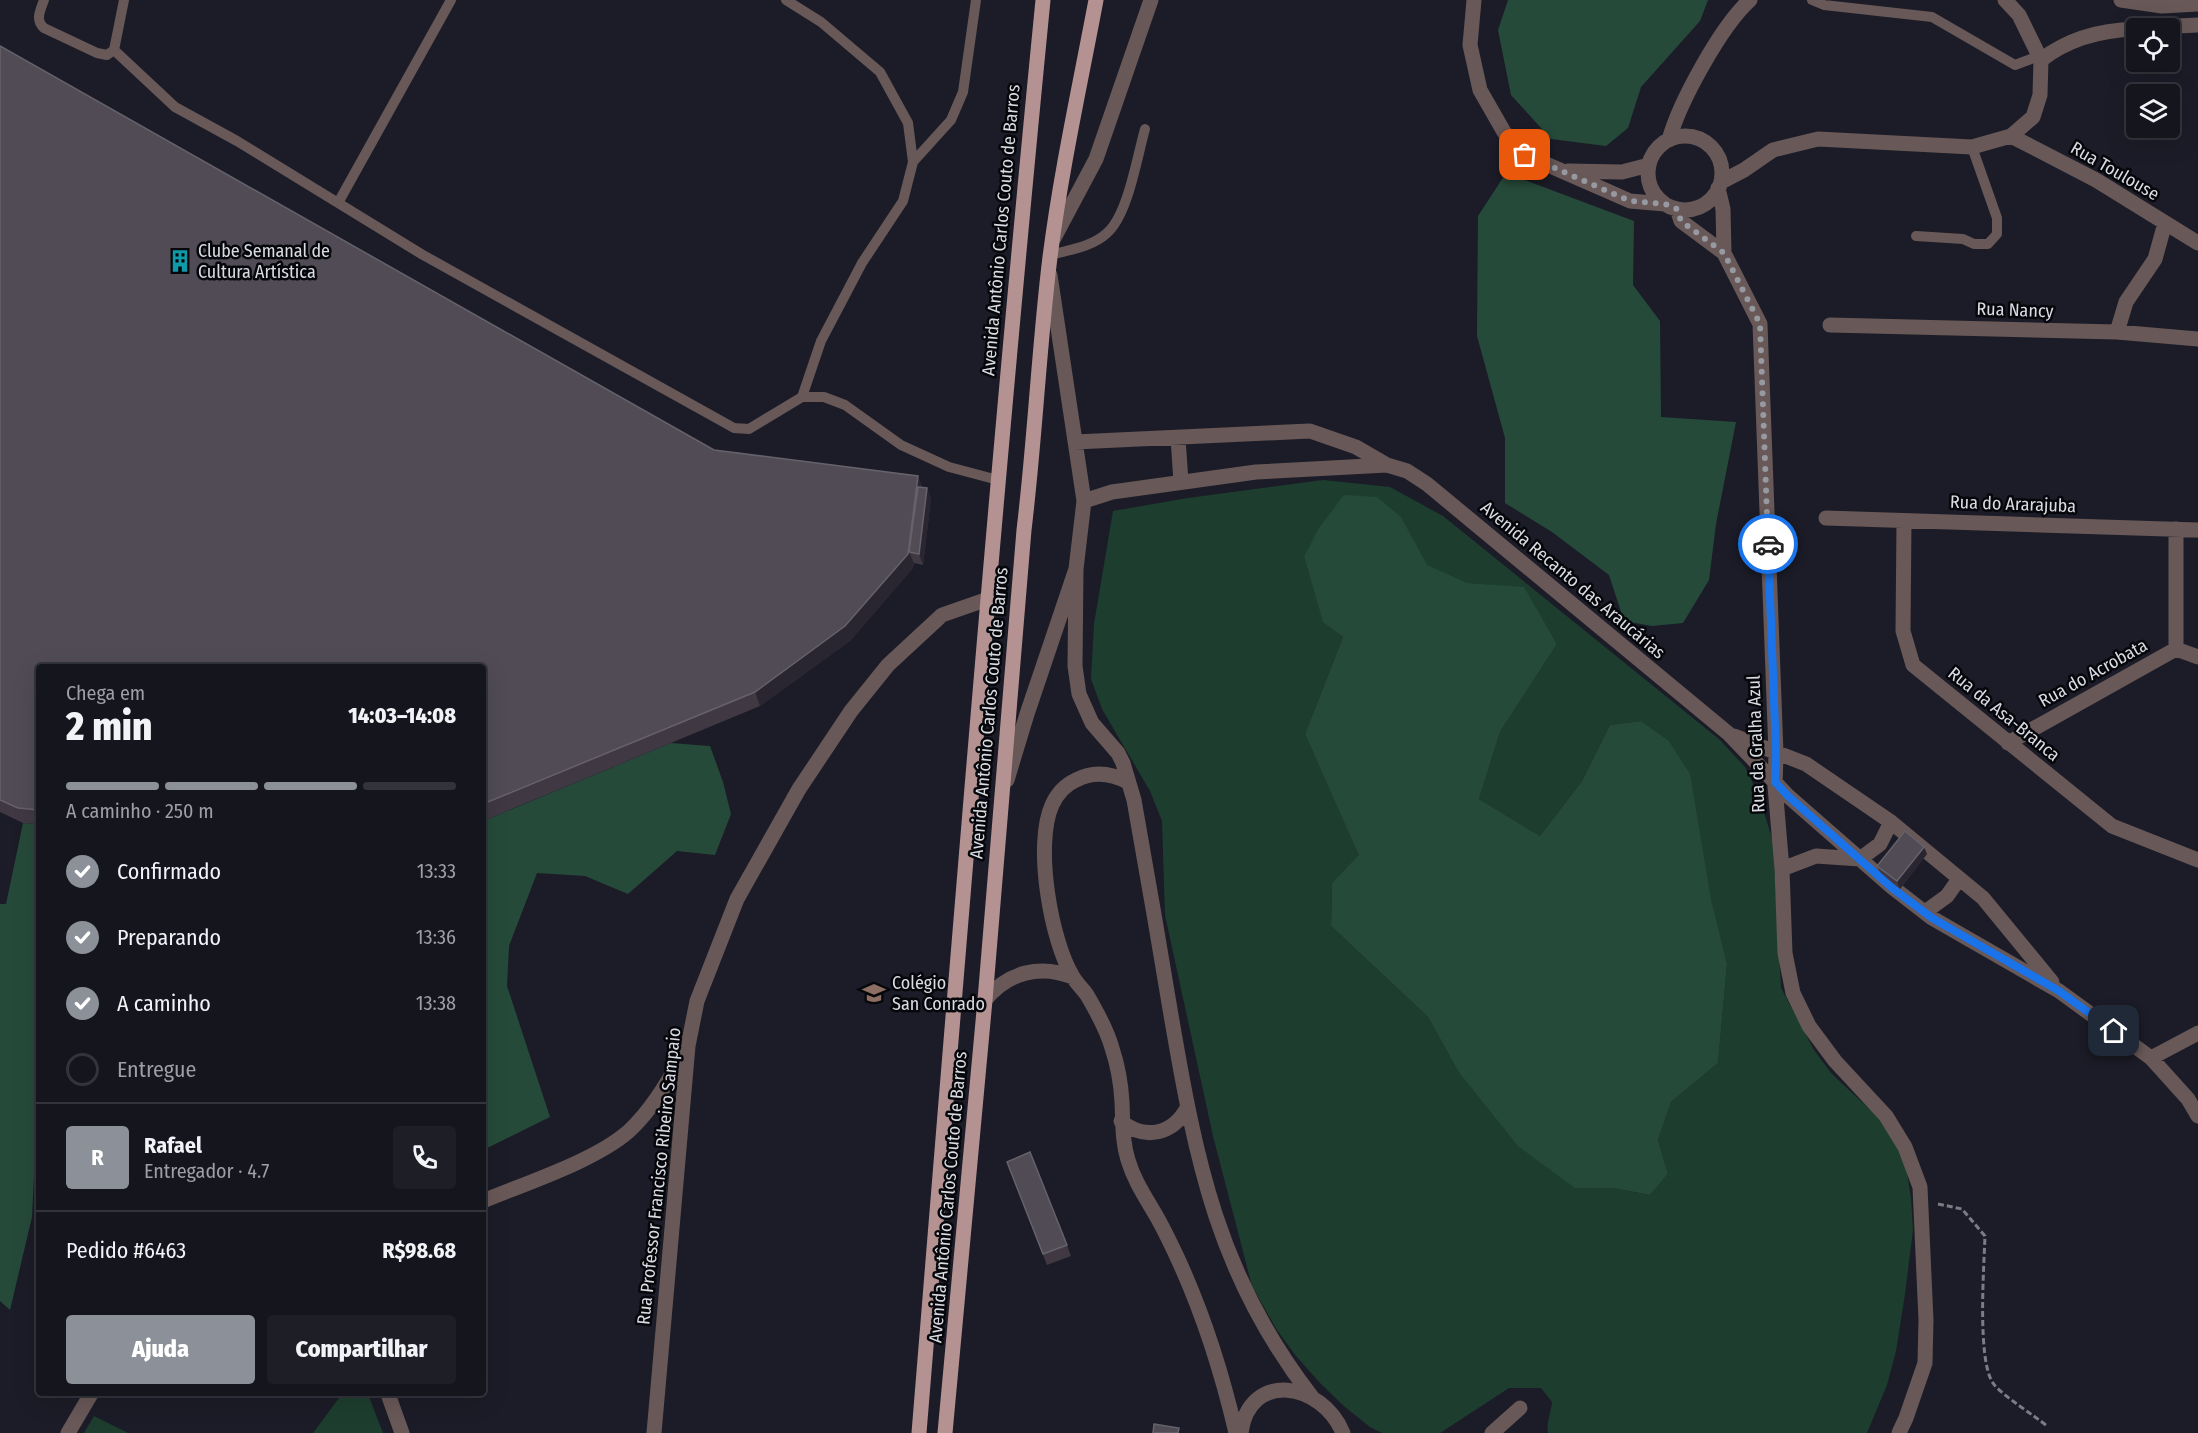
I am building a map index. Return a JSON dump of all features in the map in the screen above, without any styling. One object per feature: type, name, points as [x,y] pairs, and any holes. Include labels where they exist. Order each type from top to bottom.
[{"type":"main road","name":"Avenida Antônio Carlos Couto de Barros","points":[[919,1433],[998,480],[1043,0]]},
{"type":"main road","name":"Avenida Antônio Carlos Couto de Barros","points":[[945,1433],[985,1000],[1024,530],[1051,254],[1059,195],[1096,0]]},
{"type":"street","points":[[1151,0],[1096,159],[1051,254],[1074,442],[1084,501],[1076,569],[1075,666],[1079,694],[1092,723],[1118,753],[1134,800],[1187,1108],[1209,1197],[1235,1269],[1268,1334],[1286,1364],[1312,1396],[1328,1409],[1344,1431]]},
{"type":"street","points":[[1474,0],[1470,45],[1480,90],[1504,132],[1525,155],[1630,201],[1688,210],[1702,206],[1714,196],[1720,185],[1722,166],[1716,152],[1705,141],[1690,136],[1674,137],[1661,144],[1651,157],[1648,172],[1650,187],[1659,200],[1671,206]]},
{"type":"street","points":[[1669,140],[1673,122],[1699,72],[1725,30],[1750,0]]},
{"type":"street","points":[[1720,185],[1773,150],[1818,138],[1971,147],[2011,136],[2033,117],[2040,95],[2040,58],[2019,15],[2005,0]]},
{"type":"street","points":[[2121,0],[2162,6],[2198,4]]},
{"type":"street","points":[[2180,26],[2198,25]]},
{"type":"street","points":[[2040,58],[2079,38],[2126,29]]},
{"type":"street","name":"Rua Toulouse","points":[[2011,136],[2096,180],[2198,243]]},
{"type":"street","points":[[1562,171],[1622,172],[1649,165]]},
{"type":"street","name":"Rua da Gralha Azul","points":[[1720,185],[1724,253],[1760,324],[1776,753],[1775,782],[1782,869],[1785,953],[1793,993],[1809,1026],[1835,1061],[1886,1116],[1905,1147],[1920,1187],[1926,1320],[1925,1363],[1899,1433]]},
{"type":"street","name":"Rua da Gralha Azul","points":[[1671,206],[1681,221],[1724,253]]},
{"type":"street","points":[[2117,332],[2126,302],[2155,258],[2165,223]]},
{"type":"street","name":"Rua Nancy","points":[[1830,325],[2117,332],[2198,339]]},
{"type":"street","name":"Avenida Recanto das Araucárias","points":[[1074,442],[1310,431],[1356,447],[1387,465],[1407,471],[1426,484],[1729,734],[1788,796],[1892,888],[1932,918],[2059,991]]},
{"type":"street","points":[[1178,438],[1181,482]]},
{"type":"street","name":"Avenida Recanto das Araucárias","points":[[1084,501],[1112,492],[1256,472],[1387,465]]},
{"type":"street","name":"Rua do Ararajuba","points":[[1826,518],[2198,530]]},
{"type":"street","name":"Rua da Asa-Branca","points":[[1904,521],[1903,630],[1913,665],[2112,826],[2198,860]]},
{"type":"street","points":[[2176,529],[2176,649]]},
{"type":"street","points":[[1002,795],[1076,569]]},
{"type":"street","name":"Rua Professor Francisco Ribeiro Sampaio","points":[[654,1433],[688,1047],[698,1001],[737,899],[799,789],[844,721],[888,665],[942,615],[988,599]]},
{"type":"street","name":"Rua do Acrobata","points":[[2008,743],[2176,649],[2198,657]]},
{"type":"street","name":"Avenida Recanto das Araucárias","points":[[1729,734],[1806,764],[1891,822],[1983,898],[2059,991]]},
{"type":"street","points":[[1128,782],[1119,777],[1100,774],[1080,777],[1062,789],[1051,807],[1045,842],[1047,889],[1056,934],[1073,977],[1096,1010],[1112,1045],[1120,1083],[1121,1121],[1126,1150],[1135,1178],[1178,1260],[1210,1341],[1236,1433]]},
{"type":"street","points":[[1782,869],[1816,856],[1860,859],[1880,844],[1891,822]]},
{"type":"street","points":[[1924,912],[1947,896],[1959,879]]},
{"type":"street","points":[[985,1000],[1008,979],[1028,971],[1051,971],[1073,977]]},
{"type":"street","points":[[2059,991],[2151,1058],[2188,1099],[2198,1116]]},
{"type":"street","points":[[2151,1058],[2198,1033]]},
{"type":"street","points":[[486,1200],[595,1154],[629,1131],[663,1090],[688,1047]]},
{"type":"street","points":[[1121,1121],[1136,1131],[1153,1134],[1177,1123],[1187,1108]]},
{"type":"street","points":[[1241,1433],[1250,1409],[1262,1396],[1278,1390],[1295,1390],[1312,1396]]},
{"type":"street","points":[[68,1433],[90,1396]]},
{"type":"street","points":[[389,1396],[402,1433]]},
{"type":"street","points":[[1492,1433],[1520,1407]]},
{"type":"lane","points":[[44,0],[38,16],[44,28],[97,53],[107,55],[114,50],[124,0]]},
{"type":"lane","points":[[338,203],[451,0]]},
{"type":"lane","points":[[786,0],[820,22],[880,72],[908,123],[913,162],[903,201],[862,263],[821,341],[802,397]]},
{"type":"lane","points":[[913,162],[951,120],[963,92],[976,0]]},
{"type":"lane","points":[[1812,0],[1824,5],[1932,17],[2014,65],[2040,58]]},
{"type":"lane","points":[[114,50],[175,107],[237,141],[423,255],[734,428],[749,429],[802,397],[824,397],[845,405],[901,445],[949,467],[998,480]]},
{"type":"lane","points":[[1051,254],[1089,244],[1107,233],[1121,215],[1145,129]]},
{"type":"lane","points":[[1916,236],[1963,239],[1974,244],[1988,244],[1997,234],[1997,218],[1971,147]]},
{"type":"path","points":[[1921,1202],[1962,1209],[1985,1236],[1982,1309],[1986,1370],[1994,1385],[2047,1426]]},
{"type":"green space","points":[[1508,0],[1708,0],[1700,21],[1641,87],[1628,128],[1606,146],[1551,139],[1511,95],[1498,30]]},
{"type":"green space","points":[[1506,173],[1634,221],[1633,285],[1660,321],[1661,417],[1736,422],[1716,524],[1709,580],[1683,623],[1652,626],[1624,621],[1609,575],[1552,532],[1505,503],[1505,438],[1477,336],[1478,216]]},
{"type":"green space","points":[[1323,480],[1390,487],[1443,516],[1720,740],[1745,767],[1758,794],[1773,841],[1781,988],[1814,1050],[1831,1073],[1880,1119],[1905,1160],[1913,1230],[1905,1294],[1896,1351],[1887,1385],[1867,1433],[1548,1433],[1552,1402],[1541,1388],[1509,1388],[1440,1433],[1382,1433],[1370,1427],[1345,1407],[1321,1384],[1277,1330],[1252,1286],[1213,1136],[1165,915],[1162,821],[1150,791],[1102,709],[1091,679],[1094,624],[1113,511],[1188,498]],"holes":[[[1401,518],[1426,565],[1468,583],[1524,588],[1557,644],[1500,732],[1479,799],[1540,836],[1582,781],[1610,725],[1641,721],[1668,740],[1727,964],[1718,1063],[1671,1102],[1658,1140],[1668,1174],[1650,1195],[1613,1188],[1575,1188],[1458,1071],[1428,1017],[1331,926],[1332,883],[1360,855],[1305,734],[1343,637],[1323,621],[1304,557]]]},
{"type":"green space","points":[[1344,495],[1377,497],[1401,517],[1427,565],[1468,583],[1524,587],[1557,644],[1500,732],[1479,799],[1540,836],[1582,781],[1610,725],[1641,721],[1668,740],[1690,774],[1711,900],[1727,964],[1718,1063],[1671,1102],[1658,1140],[1668,1174],[1650,1195],[1613,1188],[1575,1188],[1518,1146],[1458,1071],[1428,1017],[1331,926],[1332,883],[1359,855],[1305,734],[1343,637],[1323,622],[1304,557],[1319,528]]},
{"type":"green space","points":[[671,743],[710,746],[731,814],[715,855],[677,851],[628,894],[585,876],[537,873],[509,946],[507,986],[550,1117],[486,1149],[486,820]]},
{"type":"green space","points":[[23,823],[36,824],[36,1136],[32,1217],[10,1310],[0,1301],[0,904],[6,904]]},
{"type":"green space","points":[[341,1396],[369,1396],[383,1433],[313,1433]]},
{"type":"green space","points":[[94,1416],[128,1433],[84,1433]]},
{"type":"building","name":"Clube Semanal de Cultura Artística","points":[[0,46],[714,450],[918,476],[908,554],[845,626],[755,692],[486,803],[486,664],[36,664],[36,810],[18,808],[0,800]]},
{"type":"building","points":[[918,487],[927,488],[919,554],[909,552]]},
{"type":"building","points":[[1905,831],[1924,847],[1897,881],[1877,866]]},
{"type":"building","points":[[1030,1152],[1067,1245],[1043,1254],[1007,1162]]},
{"type":"building","points":[[1154,1424],[1179,1428],[1178,1433],[1153,1433]]},
{"type":"way so far","points":[[1525,155],[1630,201],[1665,204],[1677,209],[1681,221],[1724,253],[1760,324],[1768,544]]},
{"type":"place","name":"Clube Semanal de Cultura Artística","points":[[180,261]]},
{"type":"place","name":"Colégio San Conrado","points":[[874,993]]},
{"type":"route","points":[[1768,544],[1776,753],[1775,782],[1892,888],[1932,918],[2059,991],[2114,1031]]}]
